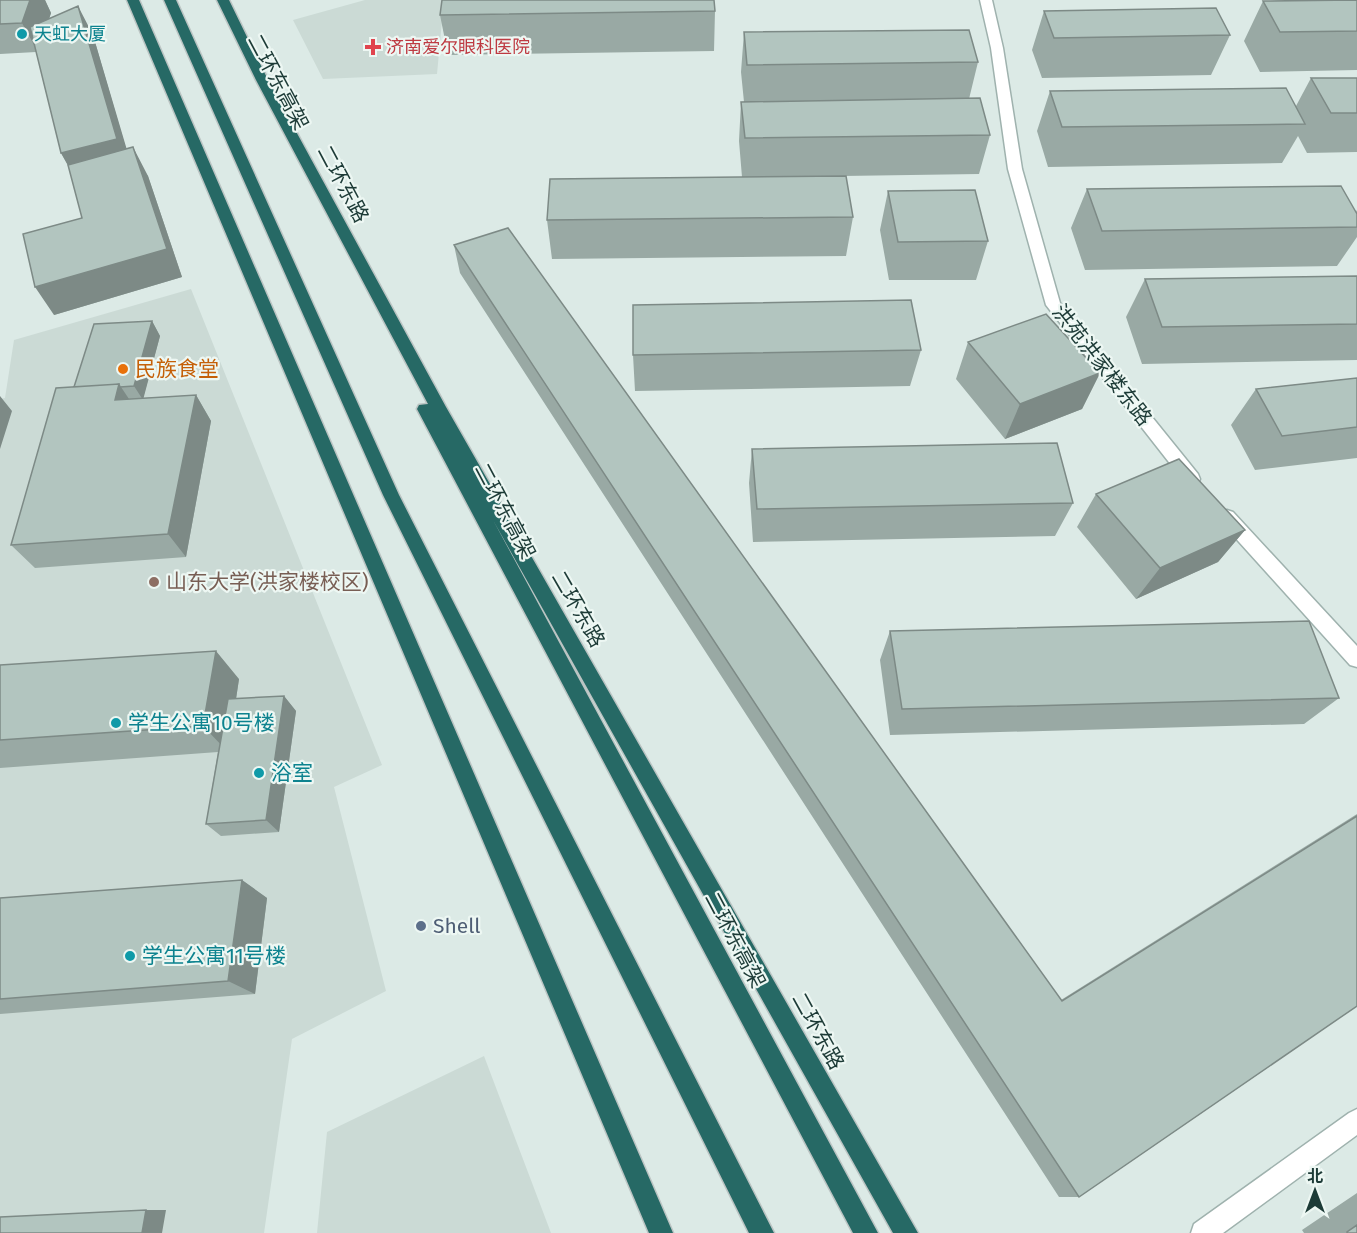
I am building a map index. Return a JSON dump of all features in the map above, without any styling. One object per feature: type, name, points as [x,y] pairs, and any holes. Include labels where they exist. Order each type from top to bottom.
[{"type":"highway","points":[[133,0],[662,1233]]},
{"type":"highway","points":[[170,0],[391,495],[762,1233]]},
{"type":"highway","name":"二环东高架","points":[[209,0],[357,282],[866,1233]]},
{"type":"highway","name":"二环东路","points":[[223,0],[261,80],[440,411],[906,1233]]},
{"type":"street","name":"洪苑洪家楼东路","points":[[986,0],[997,48],[1015,169],[1053,305],[1199,486]]},
{"type":"street","points":[[1215,504],[1357,659]]},
{"type":"street","points":[[1203,1233],[1357,1121]]},
{"type":"shaded area","name":"济南爱尔眼科医院","points":[[365,0],[444,0],[437,74],[323,79],[293,20]]},
{"type":"shaded area","name":"山东大学(洪家楼校区)","points":[[191,289],[382,765],[334,787],[386,991],[292,1039],[264,1233],[0,1233],[0,399],[5,398],[14,340]]},
{"type":"shaded area","points":[[484,1056],[551,1233],[317,1233],[327,1132]]},
{"type":"building","points":[[0,0],[30,0],[22,23],[0,24]]},
{"type":"building","points":[[442,0],[714,0],[715,11],[440,15]]},
{"type":"building","points":[[1357,0],[1357,31],[1280,32],[1263,1]]},
{"type":"building","points":[[78,6],[117,139],[61,153],[30,27]]},
{"type":"building","points":[[1216,8],[1230,35],[1054,38],[1044,11]]},
{"type":"building","points":[[969,30],[978,62],[747,65],[744,32]]},
{"type":"building","points":[[1311,78],[1357,78],[1357,113],[1331,113]]},
{"type":"building","points":[[1286,88],[1305,124],[1062,127],[1050,91]]},
{"type":"building","points":[[980,98],[990,135],[745,138],[741,102]]},
{"type":"building","points":[[133,147],[167,249],[35,287],[23,234],[82,218],[68,165]]},
{"type":"building","points":[[846,176],[853,217],[547,220],[550,179]]},
{"type":"building","points":[[1341,186],[1357,214],[1357,227],[1102,231],[1087,189]]},
{"type":"building","points":[[975,190],[988,241],[898,242],[888,191]]},
{"type":"building","points":[[508,228],[1062,1001],[1357,816],[1357,1006],[1079,1197],[454,245]]},
{"type":"building","points":[[1357,276],[1357,324],[1162,327],[1145,279]]},
{"type":"building","points":[[911,300],[921,350],[633,355],[633,305]]},
{"type":"building","points":[[1046,314],[1100,373],[1020,404],[968,342]]},
{"type":"building","points":[[152,321],[134,386],[120,387],[119,384],[74,387],[94,324]]},
{"type":"building","points":[[1357,378],[1357,427],[1282,436],[1256,389]]},
{"type":"building","points":[[119,384],[115,400],[196,395],[168,534],[11,545],[56,388]]},
{"type":"building","points":[[1057,443],[1073,503],[757,509],[752,449]]},
{"type":"building","points":[[1179,459],[1245,530],[1160,568],[1096,494]]},
{"type":"building","points":[[1309,621],[1339,698],[902,709],[890,631]]},
{"type":"building","points":[[216,651],[203,726],[0,740],[0,665]]},
{"type":"building","name":"浴室","points":[[284,696],[266,820],[206,824],[228,699]]},
{"type":"building","name":"学生公寓11号楼","points":[[242,880],[228,981],[0,999],[0,898]]},
{"type":"building","points":[[146,1210],[142,1233],[0,1233],[0,1217]]},
{"type":"building","points":[[1357,1225],[1357,1233],[1347,1233],[1347,1232]]},
{"type":"place","name":"天虹大厦","points":[[22,34]]},
{"type":"place","name":"济南爱尔眼科医院","points":[[373,47]]},
{"type":"place","name":"民族食堂","points":[[123,369]]},
{"type":"place","name":"山东大学(洪家楼校区)","points":[[154,582]]},
{"type":"place","name":"学生公寓10号楼","points":[[116,723]]},
{"type":"place","name":"浴室","points":[[259,773]]},
{"type":"place","name":"Shell","points":[[421,926]]},
{"type":"place","name":"学生公寓11号楼","points":[[130,956]]}]
